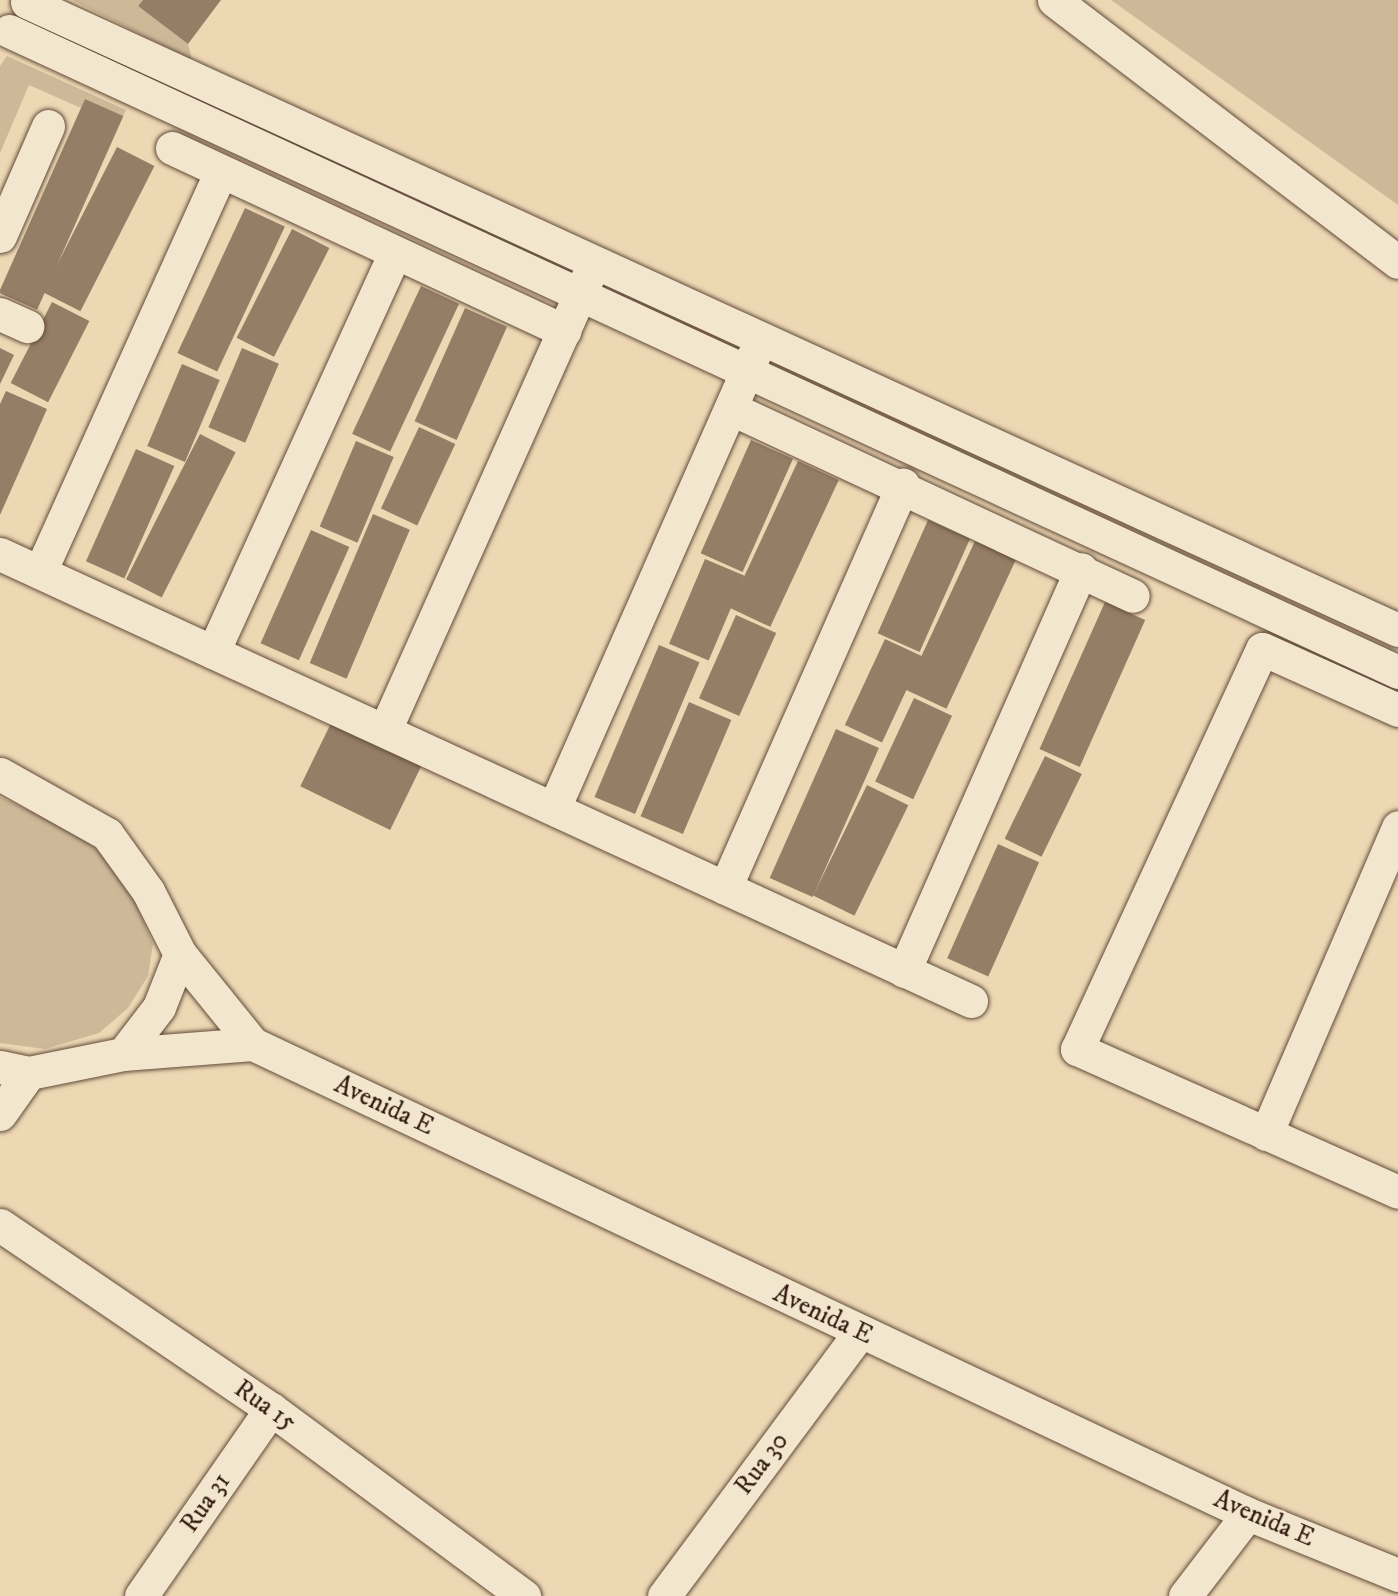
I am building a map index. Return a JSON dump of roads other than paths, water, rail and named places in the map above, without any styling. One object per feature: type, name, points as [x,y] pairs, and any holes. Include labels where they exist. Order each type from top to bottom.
[{"type":"street","points":[[1054,0],[1398,262]]},
{"type":"street","points":[[1398,630],[28,1],[5,36],[1398,672]]},
{"type":"street","points":[[0,236],[48,126]]},
{"type":"street","points":[[172,148],[220,174],[564,331]]},
{"type":"street","points":[[40,572],[220,174]]},
{"type":"street","points":[[213,651],[394,254]]},
{"type":"street","points":[[385,730],[596,262]]},
{"type":"street","points":[[554,808],[732,409],[761,338]]},
{"type":"street","points":[[732,409],[903,485],[1133,596]]},
{"type":"street","points":[[724,888],[903,485]]},
{"type":"street","points":[[0,554],[971,1001]]},
{"type":"street","points":[[904,971],[1081,569]]},
{"type":"street","points":[[1398,710],[1262,649],[1077,1049],[1398,1192]]},
{"type":"street","name":"Avenida E","points":[[0,774],[107,834],[148,891],[180,954],[253,1044],[1248,1514],[1398,1575]]},
{"type":"street","points":[[1266,1134],[1398,826]]},
{"type":"street","points":[[123,1054],[159,1007],[180,954]]},
{"type":"street","name":"Avenida E","points":[[14,1070],[123,1054],[253,1044]]},
{"type":"street","points":[[0,1114],[14,1070]]},
{"type":"street","name":"Rua 15","points":[[0,1225],[271,1409],[524,1596]]},
{"type":"street","name":"Rua 30","points":[[664,1596],[860,1332]]},
{"type":"street","name":"Rua 31","points":[[141,1596],[271,1409]]},
{"type":"street","points":[[1185,1596],[1248,1514]]}]
